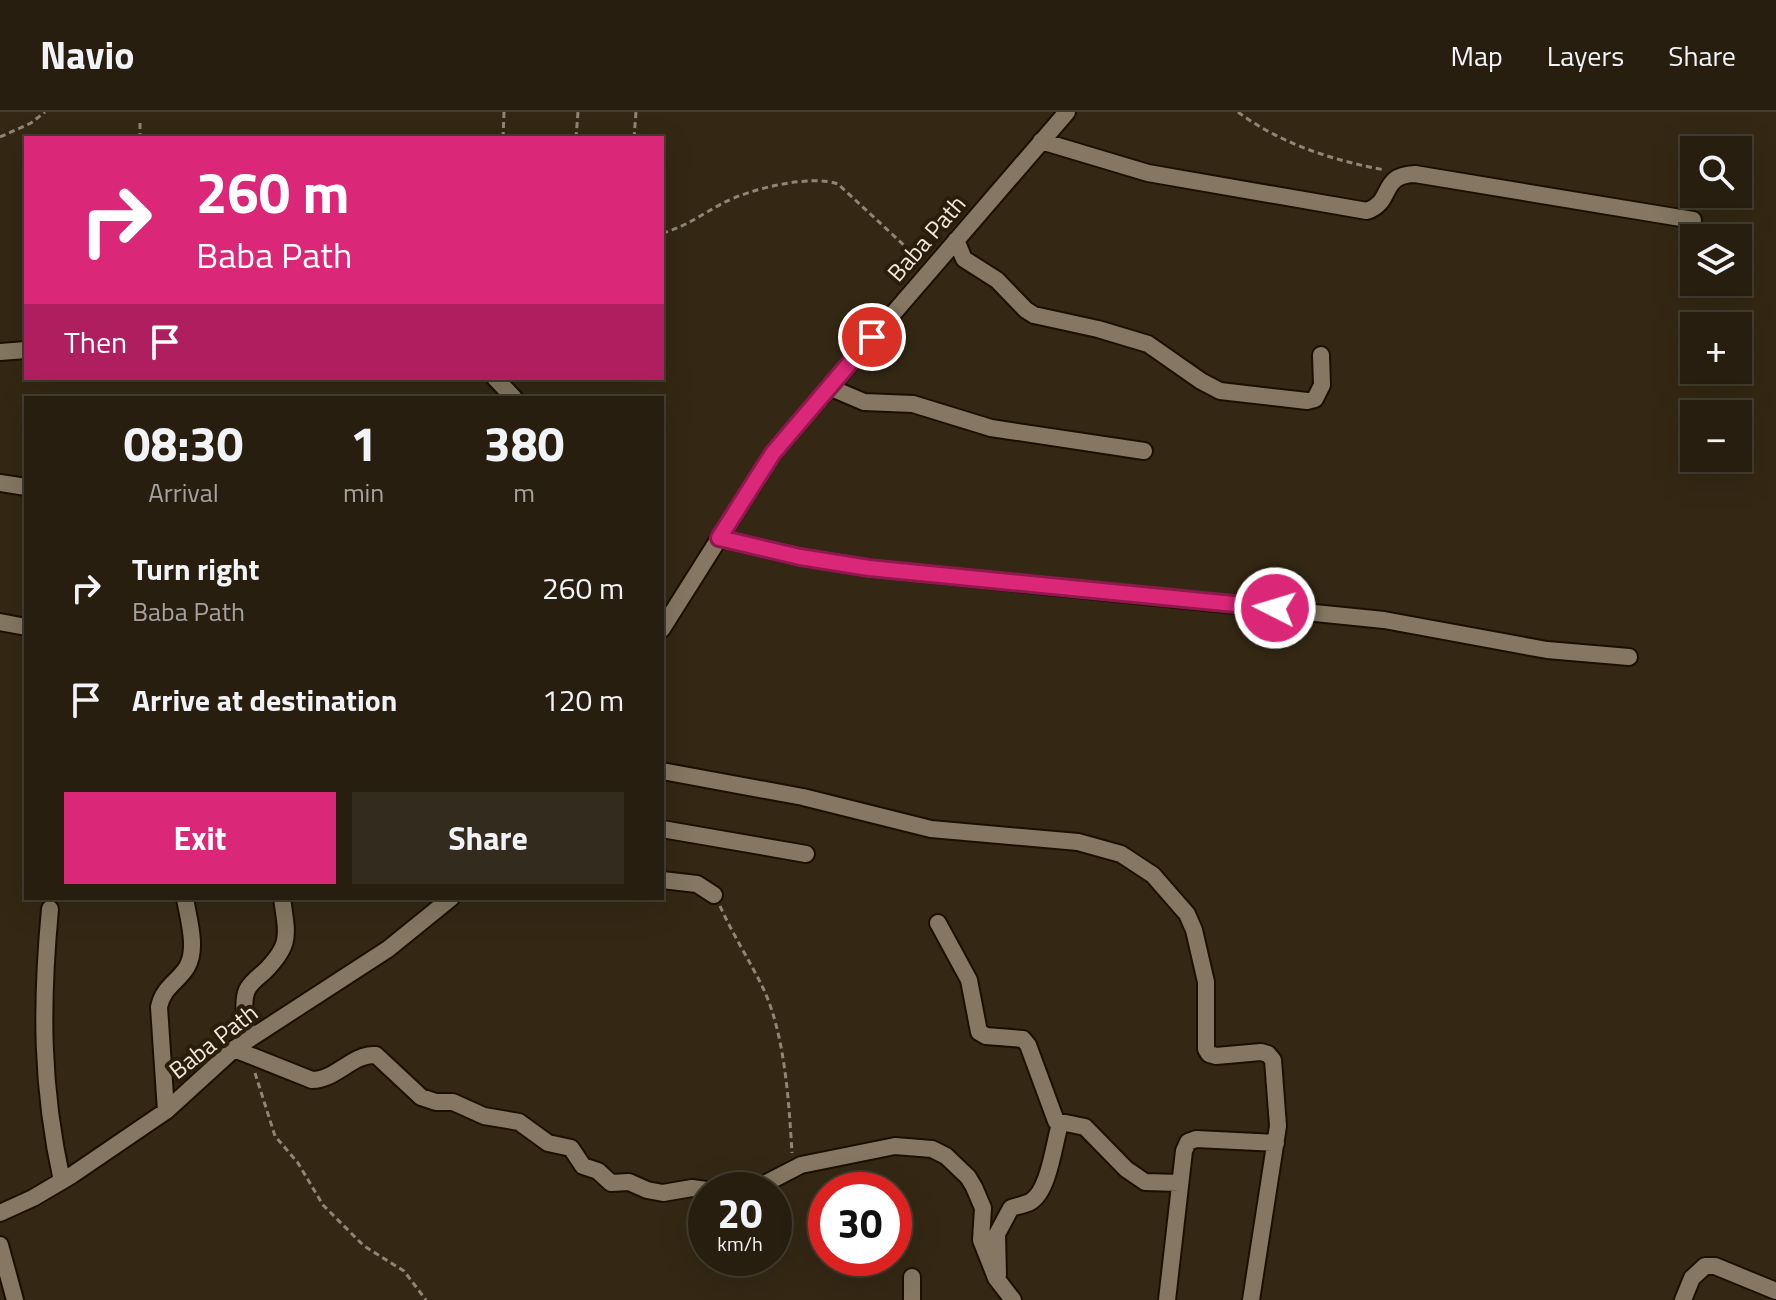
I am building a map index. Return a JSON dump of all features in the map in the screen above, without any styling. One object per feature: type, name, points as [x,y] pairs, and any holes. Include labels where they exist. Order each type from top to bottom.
[{"type":"street","name":"Baba Path","points":[[664,626],[773,453],[1067,112]]},
{"type":"street","points":[[1036,146],[1148,173],[1367,211],[1376,208],[1388,184],[1399,175],[1415,174],[1693,220]]},
{"type":"street","points":[[956,240],[960,253],[968,263],[997,280],[1034,315],[1148,344],[1220,391],[1307,401],[1315,399],[1322,385],[1321,355]]},
{"type":"street","points":[[0,352],[24,350]]},
{"type":"street","points":[[497,380],[512,396]]},
{"type":"street","points":[[829,387],[864,402],[913,404],[991,428],[1144,451]]},
{"type":"street","points":[[0,483],[24,487]]},
{"type":"street","points":[[719,538],[800,557],[869,568],[1384,620],[1547,650],[1629,657]]},
{"type":"street","points":[[0,622],[24,627]]},
{"type":"street","points":[[664,771],[803,797],[931,829],[1078,842],[1103,848],[1136,863],[1153,875],[1187,914],[1194,930],[1206,982],[1204,1040],[1209,1054],[1261,1052],[1273,1060],[1279,1110],[1276,1143],[1251,1300]]},
{"type":"street","points":[[664,829],[806,854]]},
{"type":"street","points":[[664,880],[697,884],[714,895]]},
{"type":"street","points":[[166,1111],[159,1007],[161,996],[186,969],[191,959],[185,900]]},
{"type":"street","points":[[282,900],[285,947],[247,990],[244,1001],[244,1049],[304,1079],[318,1081],[363,1056],[376,1055],[421,1097],[436,1102],[453,1102],[484,1116],[524,1124],[543,1141],[571,1148],[583,1166],[598,1171],[611,1183],[629,1182],[663,1193],[688,1189]]},
{"type":"street","name":"Baba Path","points":[[0,1213],[62,1181],[166,1111],[244,1049],[388,949],[449,900]]},
{"type":"street","points":[[50,909],[43,982],[43,1043],[47,1105],[62,1181]]},
{"type":"street","points":[[938,923],[969,980],[979,1032],[986,1036],[1023,1039],[1028,1045],[1052,1115],[1060,1124],[1085,1127],[1126,1169],[1145,1182],[1180,1183]]},
{"type":"street","points":[[998,1280],[998,1231],[1011,1208],[1031,1201],[1038,1194],[1060,1124]]},
{"type":"street","points":[[1167,1300],[1184,1151],[1188,1142],[1196,1139],[1276,1143]]},
{"type":"street","points":[[786,1172],[895,1146],[938,1151],[968,1177],[982,1204],[981,1240],[998,1280],[1013,1300]]},
{"type":"street","points":[[0,1245],[15,1300]]},
{"type":"street","points":[[1683,1300],[1692,1278],[1705,1266],[1715,1266],[1776,1291]]},
{"type":"street","points":[[912,1277],[912,1300]]},
{"type":"path","points":[[0,137],[31,123],[45,112]]},
{"type":"path","points":[[503,136],[504,112]]},
{"type":"path","points":[[576,136],[578,112]]},
{"type":"path","points":[[634,136],[636,112]]},
{"type":"path","points":[[1238,112],[1277,137],[1358,165],[1399,175]]},
{"type":"path","points":[[140,123],[140,136]]},
{"type":"path","points":[[664,232],[689,224],[727,201],[803,180],[825,179],[838,184],[930,269]]},
{"type":"path","points":[[714,895],[763,988],[770,1008],[788,1088],[793,1168]]},
{"type":"path","points":[[244,1049],[275,1136],[298,1163],[312,1190],[364,1246],[404,1271],[426,1300]]},
{"type":"route","points":[[872,337],[773,453],[719,538],[800,557],[869,568],[1275,608]]}]
